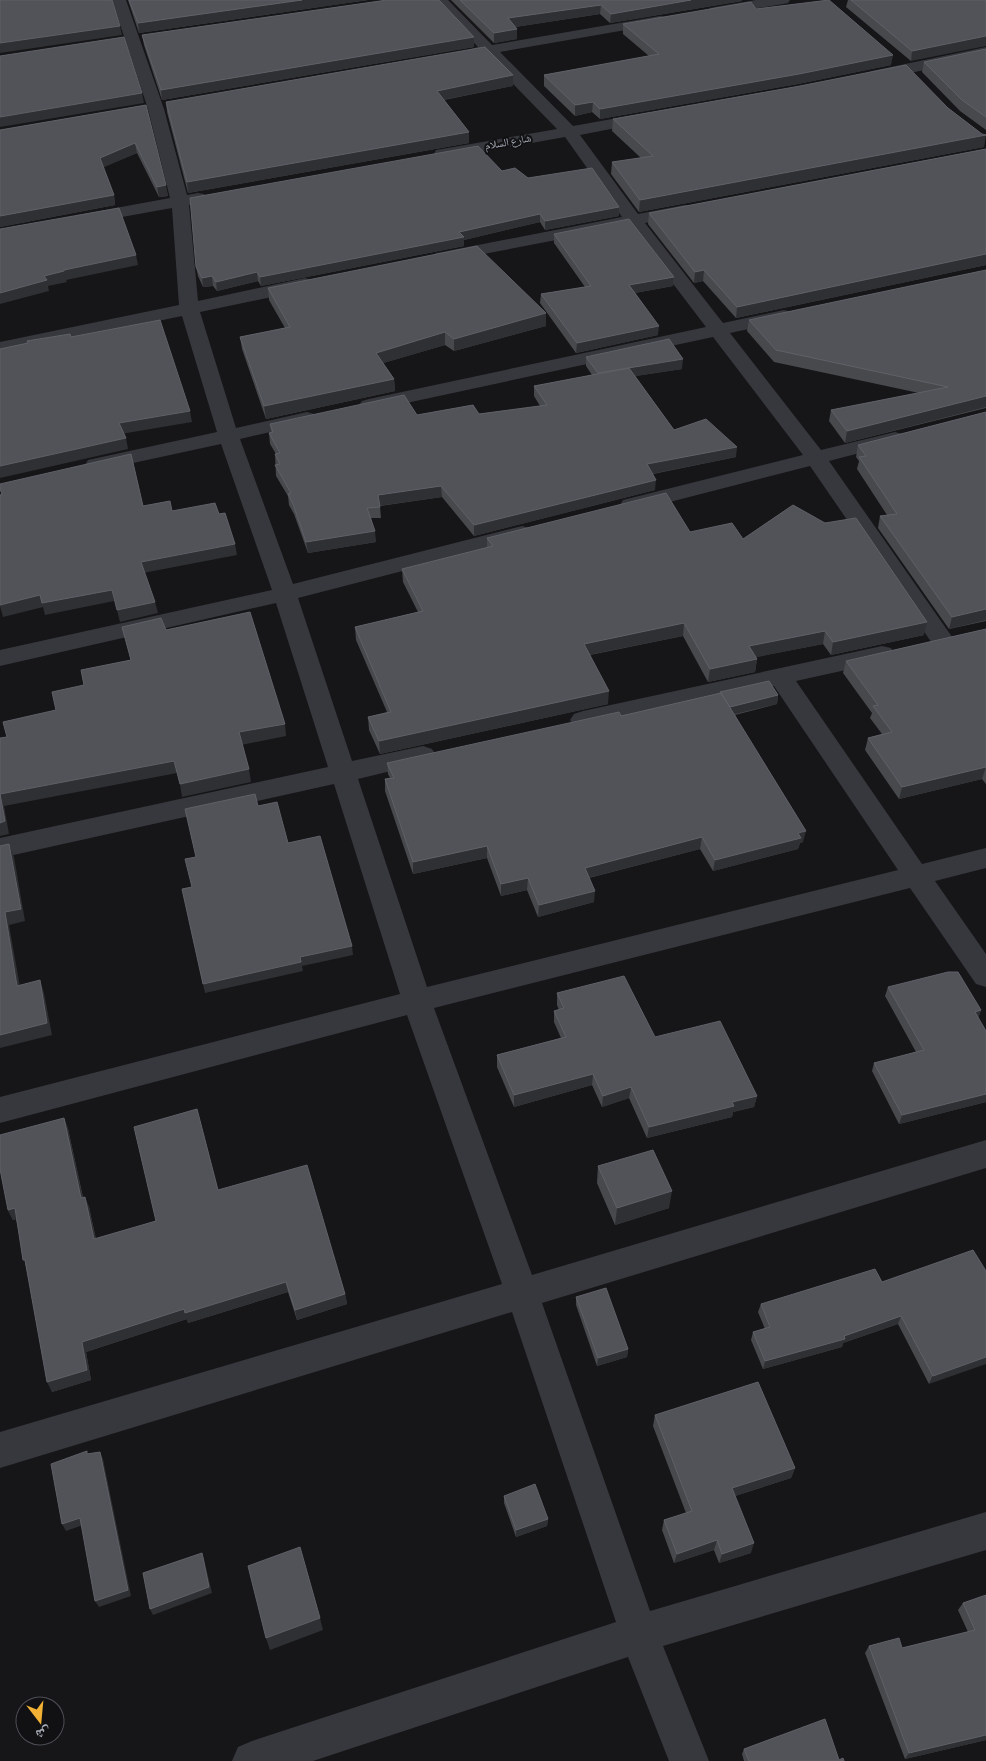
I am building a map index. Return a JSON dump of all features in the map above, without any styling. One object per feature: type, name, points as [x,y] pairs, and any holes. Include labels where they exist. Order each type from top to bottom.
[{"type":"street","points":[[119,0],[131,40],[156,108],[180,202],[189,306],[228,435],[285,594],[341,773],[417,1001],[522,1293],[639,1634],[689,1761]]},
{"type":"street","points":[[440,0],[569,131],[633,219],[720,330],[815,457],[942,640]]},
{"type":"street","points":[[704,13],[783,0]]},
{"type":"street","points":[[460,54],[675,18]]},
{"type":"street","points":[[857,79],[986,52]]},
{"type":"street","points":[[892,56],[907,68],[918,81]]},
{"type":"street","name":"شارع السلام","points":[[423,158],[666,114]]},
{"type":"street","points":[[66,222],[210,196]]},
{"type":"street","points":[[421,261],[702,206]]},
{"type":"street","points":[[0,348],[189,306],[324,280]]},
{"type":"street","points":[[353,408],[805,312]]},
{"type":"street","points":[[76,470],[324,414]]},
{"type":"street","points":[[613,510],[815,457],[920,432]]},
{"type":"street","points":[[0,658],[285,594],[546,527]]},
{"type":"street","points":[[561,725],[968,634]]},
{"type":"street","points":[[781,677],[986,976]]},
{"type":"street","points":[[0,848],[446,750]]},
{"type":"street","points":[[0,1110],[417,1001],[986,858]]},
{"type":"street","points":[[0,1450],[986,1154]]},
{"type":"street","points":[[252,1761],[639,1634],[986,1530]]},
{"type":"building","points":[[0,0],[112,0],[120,26],[0,43]]},
{"type":"building","points":[[129,0],[302,0],[138,23]]},
{"type":"building","points":[[387,0],[439,0],[474,37],[161,90],[142,35]]},
{"type":"building","points":[[460,0],[691,0],[611,14],[601,5],[508,18],[517,29],[494,33]]},
{"type":"building","points":[[829,0],[893,55],[799,74],[600,109],[593,102],[575,105],[544,75],[659,54],[623,24],[751,2],[756,9]]},
{"type":"building","points":[[851,0],[986,0],[986,36],[912,51]]},
{"type":"building","points":[[124,37],[142,93],[0,117],[0,56]]},
{"type":"building","points":[[485,47],[513,75],[437,91],[469,132],[187,182],[166,102]]},
{"type":"building","points":[[986,49],[986,117],[962,100],[924,62]]},
{"type":"building","points":[[906,65],[948,108],[982,134],[986,135],[640,200],[612,162],[653,156],[613,119]]},
{"type":"building","points":[[146,105],[166,185],[157,187],[135,143],[100,158],[114,195],[0,216],[0,130]]},
{"type":"building","points":[[478,146],[502,171],[515,168],[528,178],[592,168],[619,207],[545,221],[540,214],[459,232],[464,237],[260,277],[257,272],[216,282],[212,276],[202,278],[196,267],[190,198]]},
{"type":"building","points":[[986,149],[986,254],[737,307],[704,270],[695,272],[649,213]]},
{"type":"building","points":[[119,208],[136,255],[64,270],[44,276],[47,280],[0,293],[0,229]]},
{"type":"building","points":[[629,219],[674,277],[629,285],[659,326],[577,343],[541,294],[591,286],[554,234]]},
{"type":"building","points":[[477,246],[546,313],[454,339],[445,332],[376,353],[394,379],[264,406],[240,337],[290,327],[268,288]]},
{"type":"building","points":[[986,270],[986,396],[847,431],[831,410],[948,387],[776,350],[749,320]]},
{"type":"building","points":[[160,320],[190,411],[119,423],[126,438],[0,466],[0,349],[28,343],[27,341],[70,334],[71,337]]},
{"type":"building","points":[[669,339],[683,359],[598,373],[586,357]]},
{"type":"building","points":[[629,368],[674,430],[706,419],[737,447],[647,464],[656,480],[474,525],[441,486],[378,495],[380,507],[367,508],[375,531],[306,542],[288,494],[291,493],[275,465],[280,464],[275,454],[280,453],[269,433],[273,432],[270,424],[404,395],[417,415],[473,405],[479,414],[547,405],[534,386]]},
{"type":"building","points":[[986,412],[986,609],[952,617],[880,516],[897,514],[859,457],[866,456],[858,445]]},
{"type":"building","points":[[131,454],[143,506],[170,501],[172,511],[215,503],[219,514],[225,513],[235,544],[141,562],[155,602],[117,610],[112,590],[42,603],[40,595],[0,605],[0,495],[2,494],[0,484]]},
{"type":"building","points":[[666,493],[690,532],[732,523],[743,539],[793,505],[825,523],[856,518],[927,622],[833,642],[825,631],[749,646],[757,659],[710,669],[684,623],[584,644],[609,691],[379,741],[368,717],[391,712],[355,627],[423,611],[402,569],[493,546],[487,538]]},
{"type":"building","points":[[250,612],[285,724],[239,732],[249,769],[180,784],[174,761],[0,794],[0,738],[7,737],[3,722],[56,710],[52,692],[84,685],[81,670],[131,660],[122,627],[161,618],[166,630]]},
{"type":"building","points":[[986,629],[986,767],[902,787],[868,738],[892,732],[873,706],[878,705],[846,661]]},
{"type":"building","points":[[769,681],[778,695],[730,707],[720,692]]},
{"type":"building","points":[[721,693],[806,831],[798,833],[801,838],[715,860],[702,837],[585,868],[595,891],[539,905],[528,878],[501,884],[487,846],[413,862],[385,779],[394,778],[387,763],[619,712],[621,716]]},
{"type":"building","points":[[0,794],[5,821],[0,823]]},
{"type":"building","points":[[255,794],[258,806],[277,802],[288,843],[320,836],[352,946],[300,957],[301,962],[203,984],[182,889],[192,887],[185,859],[196,857],[185,809]]},
{"type":"building","points":[[9,844],[21,909],[5,912],[17,986],[40,980],[47,1023],[0,1035],[0,846]]},
{"type":"building","points":[[948,972],[958,972],[981,1010],[975,1012],[986,1031],[986,1094],[902,1115],[874,1063],[924,1050],[888,987]]},
{"type":"building","points":[[624,976],[655,1037],[720,1021],[757,1096],[732,1102],[734,1106],[649,1127],[631,1087],[603,1096],[593,1074],[514,1095],[497,1055],[566,1037],[554,1011],[564,1008],[557,993]]},
{"type":"building","points":[[197,1109],[218,1190],[307,1165],[345,1294],[295,1310],[286,1282],[185,1313],[184,1309],[82,1342],[87,1370],[47,1382],[25,1260],[23,1260],[15,1208],[8,1210],[0,1169],[0,1135],[64,1118],[81,1198],[85,1197],[94,1239],[156,1221],[134,1127]]},
{"type":"building","points":[[653,1150],[672,1191],[617,1208],[598,1166]]},
{"type":"building","points":[[973,1250],[986,1271],[986,1357],[933,1376],[901,1316],[844,1336],[845,1339],[765,1361],[753,1332],[770,1327],[761,1304],[875,1269],[882,1282]]},
{"type":"building","points":[[606,1288],[628,1349],[598,1358],[576,1297]]},
{"type":"building","points":[[758,1382],[795,1468],[732,1488],[754,1543],[722,1554],[717,1540],[677,1554],[664,1520],[692,1511],[655,1415]]},
{"type":"building","points":[[87,1451],[87,1454],[100,1452],[128,1590],[95,1601],[80,1518],[62,1524],[51,1464]]},
{"type":"building","points":[[535,1484],[548,1519],[516,1530],[504,1496]]},
{"type":"building","points":[[300,1547],[320,1618],[266,1638],[248,1566]]},
{"type":"building","points":[[202,1553],[209,1587],[150,1609],[143,1573]]},
{"type":"building","points":[[986,1595],[986,1735],[909,1753],[869,1646],[899,1638],[902,1648],[975,1630],[963,1603]]},
{"type":"building","points":[[825,1719],[839,1760],[843,1758],[844,1761],[749,1761],[744,1749]]}]
